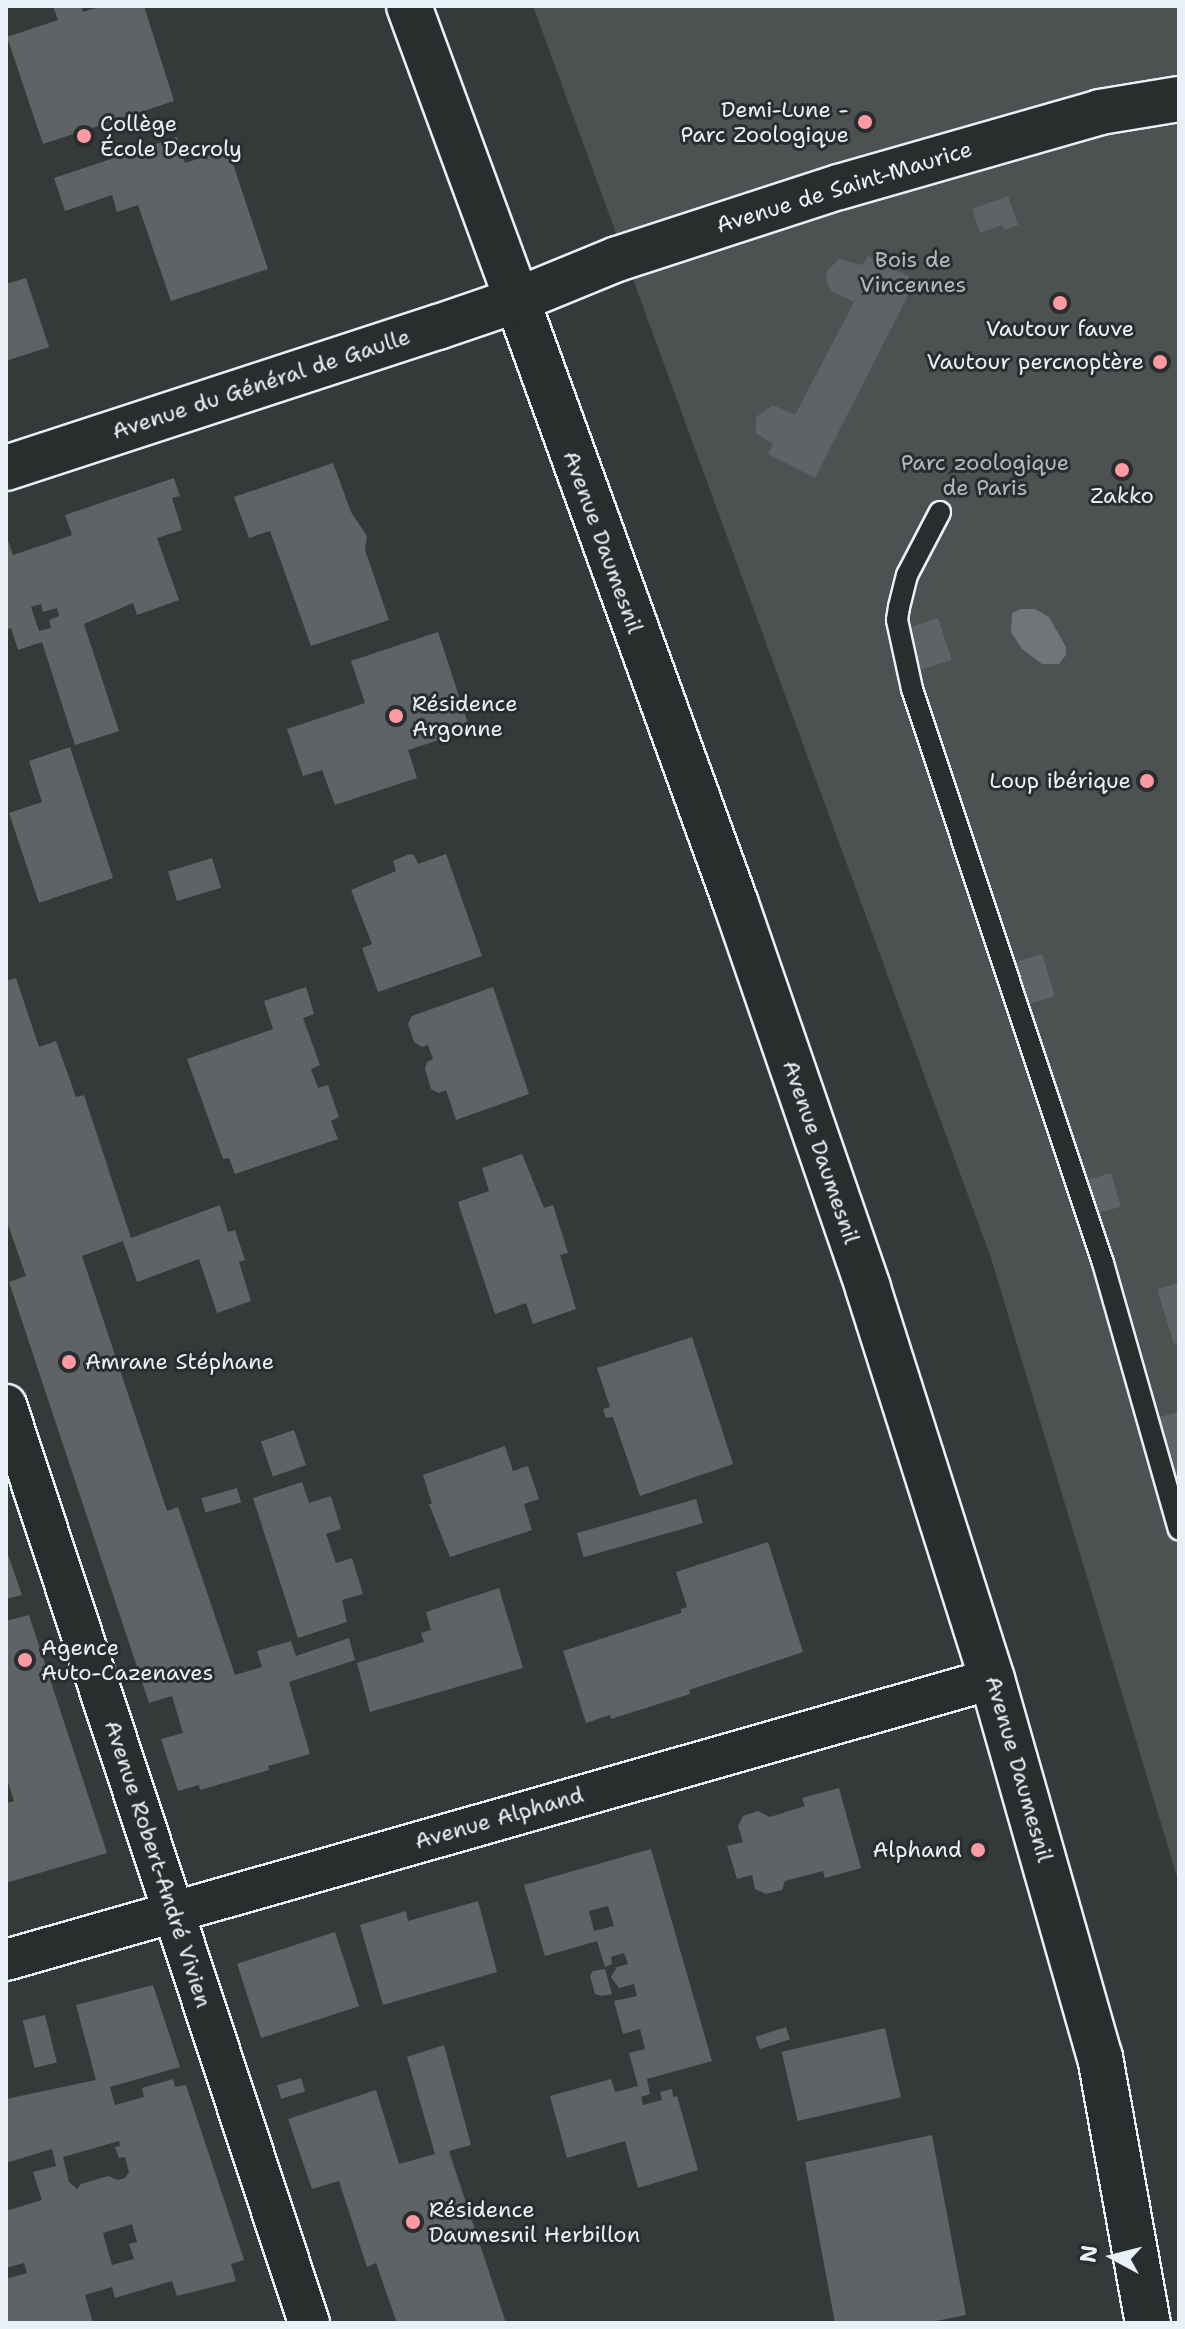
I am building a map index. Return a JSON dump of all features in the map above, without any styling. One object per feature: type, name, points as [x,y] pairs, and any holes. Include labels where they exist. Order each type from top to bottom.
[{"type":"main road","name":"Avenue Daumesnil","points":[[409,6],[736,904],[828,1170],[992,1679],[1100,2057],[1148,2323]]},
{"type":"main road","name":"Avenue de Saint-Maurice","points":[[517,300],[617,259],[848,185],[1100,112],[1179,99]]},
{"type":"main road","name":"Avenue du Général de Gaulle","points":[[6,468],[517,300]]},
{"type":"street","name":"Avenue Robert-André Vivien","points":[[6,1405],[309,2323]]},
{"type":"street","name":"Avenue Alphand","points":[[6,1960],[992,1679]]},
{"type":"lane","points":[[940,512],[907,575],[899,607],[897,620],[912,689],[1103,1263],[1179,1529]]},
{"type":"green space","name":"Bois de Vincennes","points":[[533,6],[1179,6],[1179,1883],[991,1258]]},
{"type":"shaded area","points":[[1035,609],[1049,617],[1066,647],[1066,655],[1059,664],[1042,664],[1022,649],[1011,632],[1012,613]]},
{"type":"building","points":[[53,6],[81,6],[83,12],[102,6],[144,6],[174,101],[43,144],[7,37],[58,20]]},
{"type":"building","points":[[177,137],[185,163],[228,149],[268,269],[171,301],[138,205],[117,212],[112,195],[65,211],[54,178]]},
{"type":"building","points":[[1008,196],[1018,225],[1005,230],[1002,225],[980,233],[972,209]]},
{"type":"building","points":[[868,256],[916,280],[815,478],[768,454],[773,444],[756,433],[756,417],[773,405],[795,415],[854,302],[831,291],[826,280],[827,271],[839,259],[862,265]]},
{"type":"building","points":[[26,278],[49,347],[6,361],[6,284]]},
{"type":"building","points":[[333,463],[351,512],[367,536],[365,550],[389,620],[311,646],[270,531],[249,538],[234,497]]},
{"type":"building","points":[[174,478],[180,496],[172,498],[182,530],[157,538],[179,600],[137,615],[133,603],[84,624],[119,731],[75,745],[42,642],[18,650],[11,628],[6,629],[6,534],[13,555],[72,535],[65,515]],"holes":[[[41,604],[43,612],[57,608],[59,616],[49,620],[51,628],[39,631],[31,607]]]},
{"type":"building","points":[[938,618],[952,660],[921,670],[908,628]]},
{"type":"building","name":"Résidence Argonne","points":[[438,632],[470,730],[408,750],[417,778],[335,805],[322,770],[303,776],[287,729],[365,703],[351,661]]},
{"type":"building","points":[[70,747],[113,878],[39,903],[9,813],[42,802],[29,761]]},
{"type":"building","points":[[446,854],[482,956],[378,992],[362,948],[372,944],[351,890],[396,871],[393,861],[414,855],[418,864]]},
{"type":"building","points":[[212,858],[221,888],[177,901],[168,871]]},
{"type":"building","points":[[1042,954],[1055,996],[1022,1006],[1009,964]]},
{"type":"building","points":[[16,978],[39,1047],[56,1041],[76,1097],[84,1095],[131,1238],[220,1205],[228,1232],[235,1230],[245,1260],[239,1262],[251,1301],[217,1313],[199,1259],[137,1282],[123,1241],[82,1256],[167,1511],[178,1507],[235,1675],[262,1667],[257,1651],[291,1641],[296,1656],[349,1638],[355,1660],[289,1682],[310,1754],[268,1766],[269,1770],[200,1790],[199,1785],[178,1791],[161,1739],[183,1733],[172,1696],[149,1703],[9,1282],[26,1276],[6,1219],[6,981]]},
{"type":"building","points":[[306,987],[314,1014],[303,1018],[320,1065],[311,1069],[318,1088],[328,1085],[339,1117],[331,1121],[338,1139],[235,1174],[229,1158],[223,1159],[187,1059],[273,1029],[264,1001]]},
{"type":"building","points":[[493,987],[529,1094],[456,1120],[446,1090],[439,1093],[431,1089],[425,1069],[427,1062],[433,1059],[428,1045],[422,1047],[414,1042],[408,1024],[412,1016]]},
{"type":"building","points":[[522,1154],[544,1208],[553,1205],[568,1253],[560,1255],[576,1309],[533,1324],[526,1303],[495,1314],[458,1202],[489,1191],[482,1168]]},
{"type":"building","points":[[1111,1173],[1121,1207],[1094,1214],[1084,1181]]},
{"type":"building","points":[[1179,1283],[1179,1342],[1174,1344],[1157,1289]]},
{"type":"building","points":[[692,1337],[733,1464],[640,1496],[613,1417],[606,1418],[603,1409],[610,1407],[597,1368]]},
{"type":"building","points":[[1179,1412],[1179,1491],[1178,1491],[1159,1417]]},
{"type":"building","points":[[294,1430],[306,1465],[273,1476],[261,1441]]},
{"type":"building","points":[[505,1446],[513,1471],[528,1466],[539,1499],[524,1504],[532,1530],[450,1557],[429,1504],[432,1504],[423,1475]]},
{"type":"building","points":[[302,1482],[309,1503],[331,1496],[341,1529],[326,1534],[336,1563],[352,1558],[363,1594],[342,1600],[347,1622],[298,1638],[253,1498]]},
{"type":"building","points":[[237,1488],[241,1502],[206,1513],[201,1498]]},
{"type":"building","points":[[696,1499],[703,1523],[584,1557],[577,1533]]},
{"type":"building","points":[[768,1542],[803,1652],[689,1690],[690,1694],[611,1719],[610,1715],[586,1723],[563,1651],[681,1613],[681,1609],[687,1607],[676,1572]]},
{"type":"building","points":[[6,1549],[22,1595],[6,1599]]},
{"type":"building","points":[[499,1588],[523,1668],[370,1712],[357,1663],[424,1642],[421,1633],[431,1630],[426,1612]]},
{"type":"building","points":[[29,1615],[107,1853],[6,1883],[6,1803],[14,1801],[6,1776],[6,1621]]},
{"type":"building","points":[[839,1788],[861,1868],[825,1878],[823,1871],[785,1881],[782,1890],[766,1894],[755,1889],[752,1875],[737,1879],[727,1846],[743,1842],[738,1826],[743,1816],[758,1811],[770,1817],[805,1806],[802,1798]]},
{"type":"building","points":[[651,1849],[712,2061],[647,2079],[650,2094],[641,2097],[643,2105],[662,2100],[660,2092],[672,2089],[673,2097],[677,2096],[698,2170],[638,2188],[625,2141],[567,2158],[550,2096],[611,2079],[615,2092],[638,2086],[629,2053],[645,2049],[640,2029],[623,2034],[614,2001],[637,1996],[634,1984],[619,1988],[611,1977],[617,1967],[628,1964],[624,1953],[611,1957],[612,1964],[605,1967],[597,1941],[545,1956],[524,1885]],"holes":[[[608,1906],[614,1926],[594,1931],[589,1911]]]},
{"type":"building","points":[[478,1901],[497,1972],[383,2005],[360,1925],[406,1911],[408,1921]]},
{"type":"building","points":[[335,1932],[359,2006],[261,2038],[237,1964]]},
{"type":"building","points":[[605,1969],[612,1994],[602,1996],[595,1994],[590,1976],[593,1971]]},
{"type":"building","points":[[153,1985],[180,2067],[110,2087],[115,2105],[144,2097],[142,2088],[173,2079],[175,2087],[186,2085],[244,2260],[231,2264],[236,2281],[177,2296],[172,2281],[115,2298],[112,2287],[85,2295],[93,2323],[6,2323],[6,2279],[27,2273],[24,2263],[6,2268],[6,2211],[42,2200],[33,2172],[56,2166],[52,2149],[6,2163],[6,2099],[96,2080],[76,2005]],"holes":[[[119,2141],[120,2146],[115,2147],[119,2158],[125,2157],[129,2172],[125,2178],[118,2180],[108,2176],[81,2184],[77,2189],[69,2182],[63,2157]],[[132,2224],[137,2242],[129,2244],[134,2259],[112,2265],[103,2233]]]},
{"type":"building","points":[[45,2015],[57,2063],[35,2068],[23,2021]]},
{"type":"building","points":[[786,2027],[790,2039],[760,2049],[756,2037]]},
{"type":"building","points":[[885,2028],[901,2097],[798,2121],[782,2052]]},
{"type":"building","name":"Résidence Daumesnil Herbillon","points":[[444,2045],[471,2145],[449,2151],[506,2323],[397,2323],[376,2263],[367,2267],[339,2181],[312,2189],[288,2119],[376,2090],[399,2164],[435,2154],[407,2057]]},
{"type":"building","points":[[301,2078],[305,2091],[281,2099],[277,2085]]},
{"type":"building","points":[[932,2135],[966,2315],[926,2323],[835,2323],[805,2162]]},
{"type":"place","name":"Demi-Lune - Parc Zoologique","points":[[865,122]]},
{"type":"place","name":"Collège École Decroly","points":[[84,136]]},
{"type":"place","name":"Vautour fauve","points":[[1060,303]]},
{"type":"place","name":"Vautour percnoptère","points":[[1160,362]]},
{"type":"place","name":"Zakko","points":[[1122,470]]},
{"type":"place","name":"Résidence Argonne","points":[[396,716]]},
{"type":"place","name":"Loup ibérique","points":[[1147,781]]},
{"type":"place","name":"Amrane Stéphane","points":[[69,1362]]},
{"type":"place","name":"Agence Auto-Cazenaves","points":[[25,1660]]},
{"type":"place","name":"Alphand","points":[[978,1850]]},
{"type":"place","name":"Résidence Daumesnil Herbillon","points":[[413,2222]]},
{"type":"park label","name":"Parc zoologique de Paris","points":[[985,474]]}]
